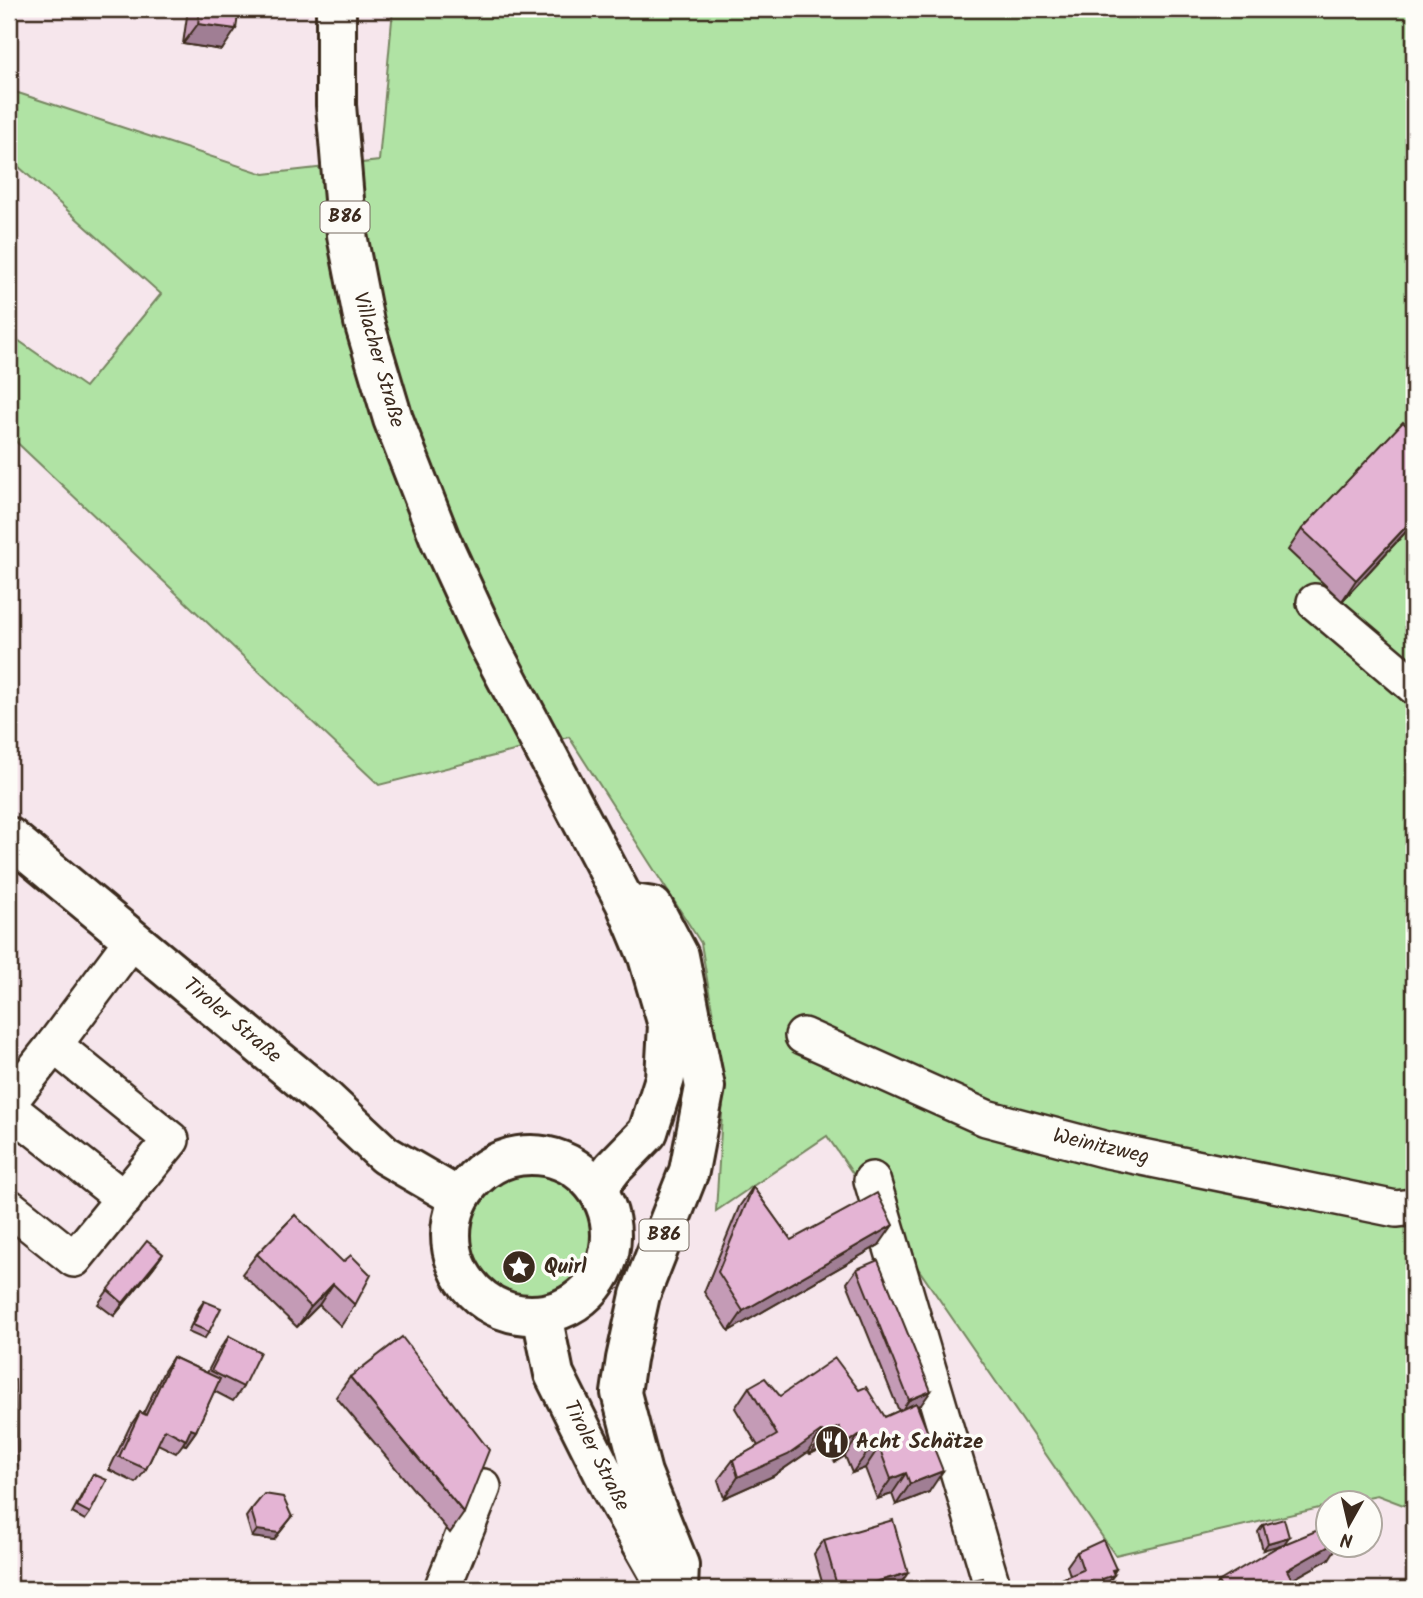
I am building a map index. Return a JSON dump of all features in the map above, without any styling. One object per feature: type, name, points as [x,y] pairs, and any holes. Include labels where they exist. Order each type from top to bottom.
[{"type":"main road","name":"Villacher Straße","points":[[336,9],[336,105],[346,235],[364,322],[393,419],[440,539],[486,639],[625,902]]},
{"type":"main road","name":"Tiroler Straße","points":[[9,837],[317,1093],[385,1155],[459,1198]]},
{"type":"main road","name":"B86","points":[[597,1189],[648,1132],[665,1078],[668,1025],[648,957],[625,902]]},
{"type":"main road","name":"B86","points":[[625,902],[653,907],[679,956],[705,1087],[690,1171],[640,1295],[621,1393],[642,1473],[679,1565],[678,1589]]},
{"type":"main road","points":[[545,1155],[579,1170],[597,1189],[609,1213],[612,1239],[607,1262],[583,1297],[569,1306],[542,1315],[517,1314],[500,1309],[482,1299],[470,1288],[460,1273],[452,1250],[451,1227],[459,1198],[473,1178],[491,1165],[513,1157],[545,1155]]},
{"type":"main road","name":"Tiroler Straße","points":[[542,1315],[554,1374],[613,1492],[668,1589]]},
{"type":"street","points":[[1315,602],[1414,686]]},
{"type":"street","points":[[9,1102],[133,939]]},
{"type":"street","name":"Weinitzweg","points":[[803,1036],[986,1118],[1103,1150],[1396,1209],[1414,1207]]},
{"type":"street","points":[[9,1207],[74,1259],[170,1140],[54,1045]]},
{"type":"street","points":[[9,1108],[124,1199]]},
{"type":"street","points":[[872,1180],[993,1589]]},
{"type":"street","points":[[442,1589],[483,1487]]},
{"type":"green space","points":[[393,9],[1414,9],[1414,1509],[1384,1498],[1384,1490],[1314,1490],[1314,1509],[1115,1555],[827,1136],[716,1211],[724,1082],[701,943],[569,737],[379,785],[9,435],[9,334],[85,387],[161,294],[9,158],[9,90],[264,174],[379,161]]},
{"type":"green space","points":[[530,1169],[555,1174],[576,1188],[590,1209],[595,1234],[590,1259],[576,1280],[555,1294],[530,1299],[505,1294],[484,1280],[470,1259],[465,1234],[470,1209],[484,1188],[505,1174]]},
{"type":"building","points":[[200,9],[239,9],[236,29],[198,24]]},
{"type":"building","points":[[1403,422],[1414,433],[1414,518],[1356,580],[1302,529]]},
{"type":"building","points":[[753,1187],[791,1240],[877,1193],[893,1225],[743,1311],[718,1272]]},
{"type":"building","points":[[295,1215],[343,1262],[351,1255],[371,1275],[355,1305],[333,1284],[311,1307],[257,1254]]},
{"type":"building","points":[[147,1241],[163,1254],[123,1303],[108,1290]]},
{"type":"building","points":[[878,1260],[931,1391],[909,1400],[857,1269]]},
{"type":"building","points":[[204,1301],[221,1308],[209,1332],[193,1325]]},
{"type":"building","points":[[229,1336],[260,1352],[243,1387],[211,1371]]},
{"type":"building","points":[[402,1337],[489,1450],[464,1513],[350,1377]]},
{"type":"building","points":[[173,1357],[220,1379],[196,1431],[191,1429],[186,1440],[165,1429],[146,1469],[119,1457],[140,1412],[146,1415]]},
{"type":"building","points":[[835,1358],[859,1390],[866,1387],[885,1417],[916,1403],[943,1471],[910,1484],[906,1473],[891,1479],[879,1447],[867,1453],[859,1435],[849,1442],[839,1427],[825,1434],[822,1431],[788,1455],[738,1477],[733,1460],[777,1435],[749,1387],[765,1378],[780,1396]]},
{"type":"building","points":[[15,1380],[17,1466],[9,1466],[9,1381]]},
{"type":"building","points":[[93,1474],[107,1480],[90,1513],[77,1506]]},
{"type":"building","points":[[264,1494],[283,1497],[292,1517],[279,1533],[257,1530],[251,1510]]},
{"type":"building","points":[[1284,1519],[1289,1537],[1268,1543],[1263,1525]]},
{"type":"building","points":[[893,1520],[908,1573],[849,1589],[838,1589],[824,1540]]},
{"type":"building","points":[[1314,1532],[1314,1555],[1287,1570],[1297,1589],[1222,1589],[1218,1582],[1277,1547]]},
{"type":"building","points":[[1103,1540],[1116,1569],[1112,1570],[1114,1575],[1102,1579],[1106,1589],[1066,1589],[1062,1579],[1083,1570],[1077,1552]]},
{"type":"building","points":[[983,1578],[986,1589],[950,1589],[949,1585]]},
{"type":"place","name":"Quirl","points":[[519,1267]]},
{"type":"place","name":"Acht Schätze","points":[[832,1442]]}]
